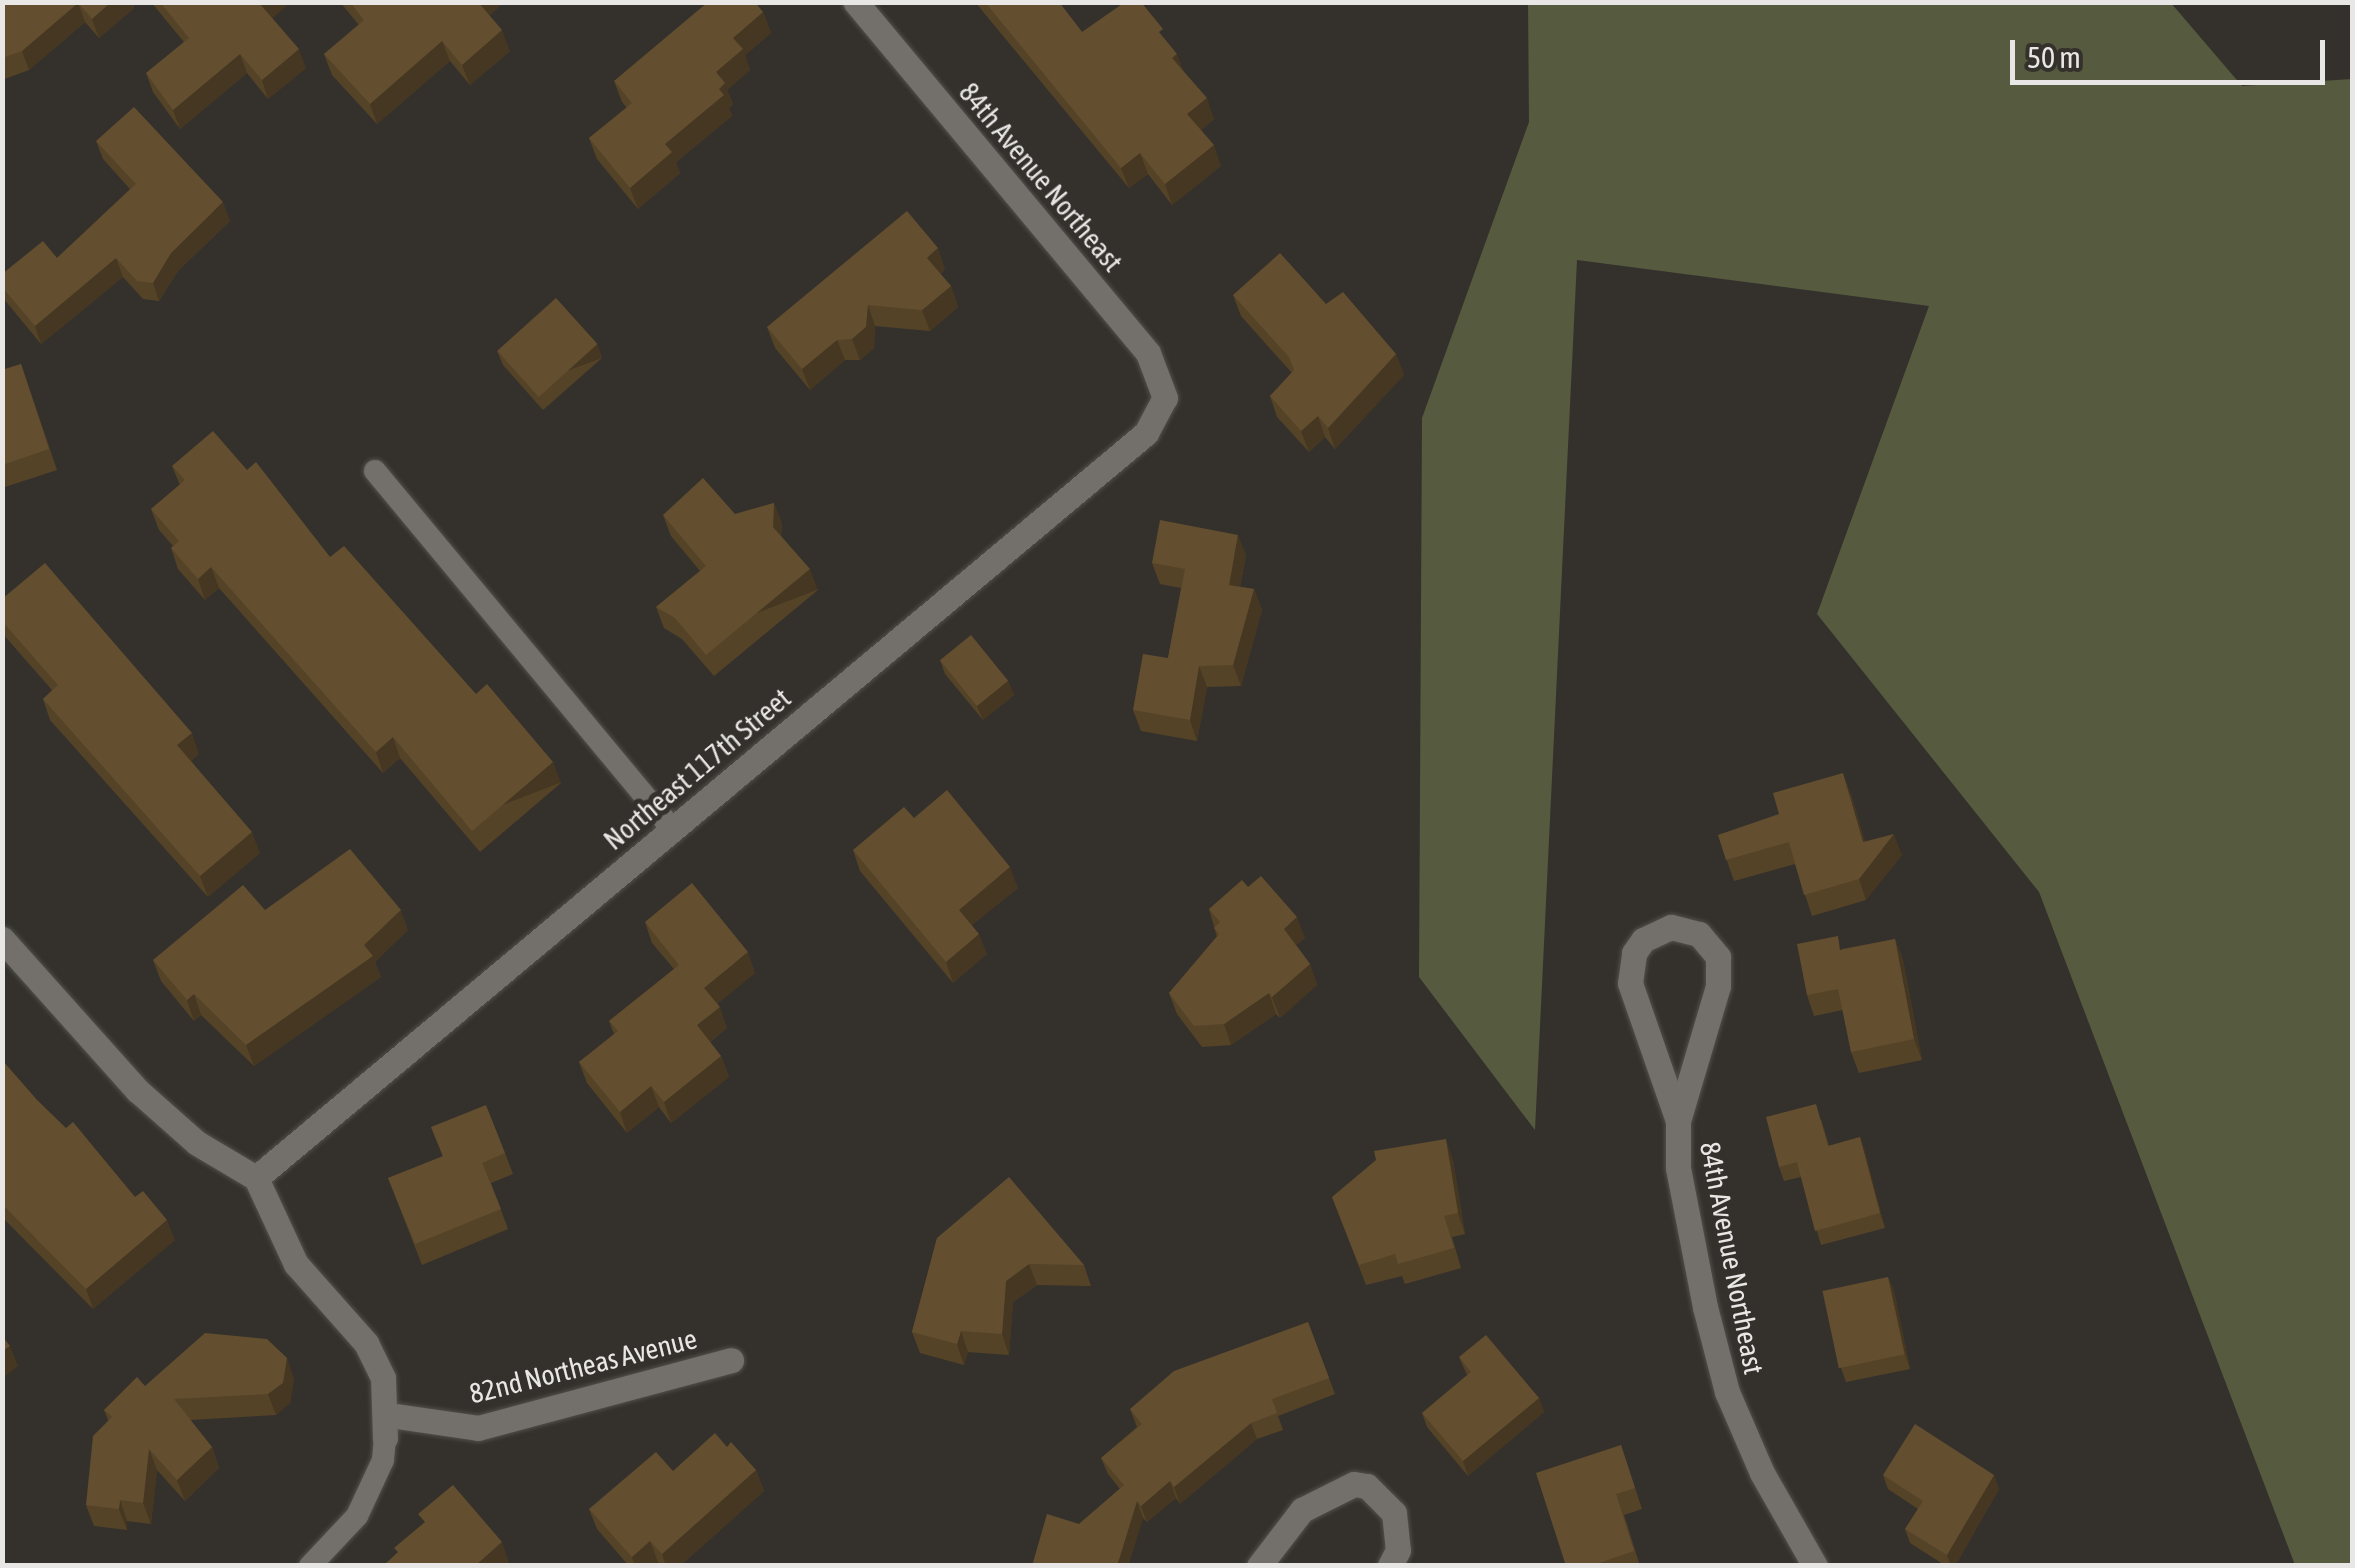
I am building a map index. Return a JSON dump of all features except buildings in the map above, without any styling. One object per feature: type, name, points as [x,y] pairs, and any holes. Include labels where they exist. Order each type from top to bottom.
[{"type":"street","name":"84th Avenue Northeast","points":[[856,2],[1148,353],[1165,398]]},
{"type":"street","name":"Northeast 117th Street","points":[[256,1178],[1146,432],[1165,398]]},
{"type":"street","name":"84th Avenue Northeast","points":[[1678,1122],[1630,983],[1634,953],[1656,931],[1671,927],[1700,934],[1718,957],[1718,986],[1678,1122],[1678,1168],[1727,1392],[1762,1473],[1814,1566]]},
{"type":"street","points":[[3,942],[137,1090],[197,1142],[256,1178],[296,1264],[366,1343],[383,1378],[387,1427]]},
{"type":"street","name":"82nd Northeas Avenue","points":[[387,1427],[478,1428],[731,1360]]},
{"type":"street","points":[[1260,1566],[1302,1510],[1354,1484],[1367,1486],[1394,1513],[1398,1550],[1390,1566]]},
{"type":"lane","points":[[376,471],[672,829]]},
{"type":"lane","points":[[310,1566],[356,1516],[383,1460],[387,1427]]},
{"type":"green space","points":[[1528,3],[2171,3],[2242,86],[2352,79],[2352,1565],[2295,1565],[2039,892],[1817,614],[1929,306],[1577,260],[1535,1130],[1419,977],[1422,418],[1529,122]]}]
